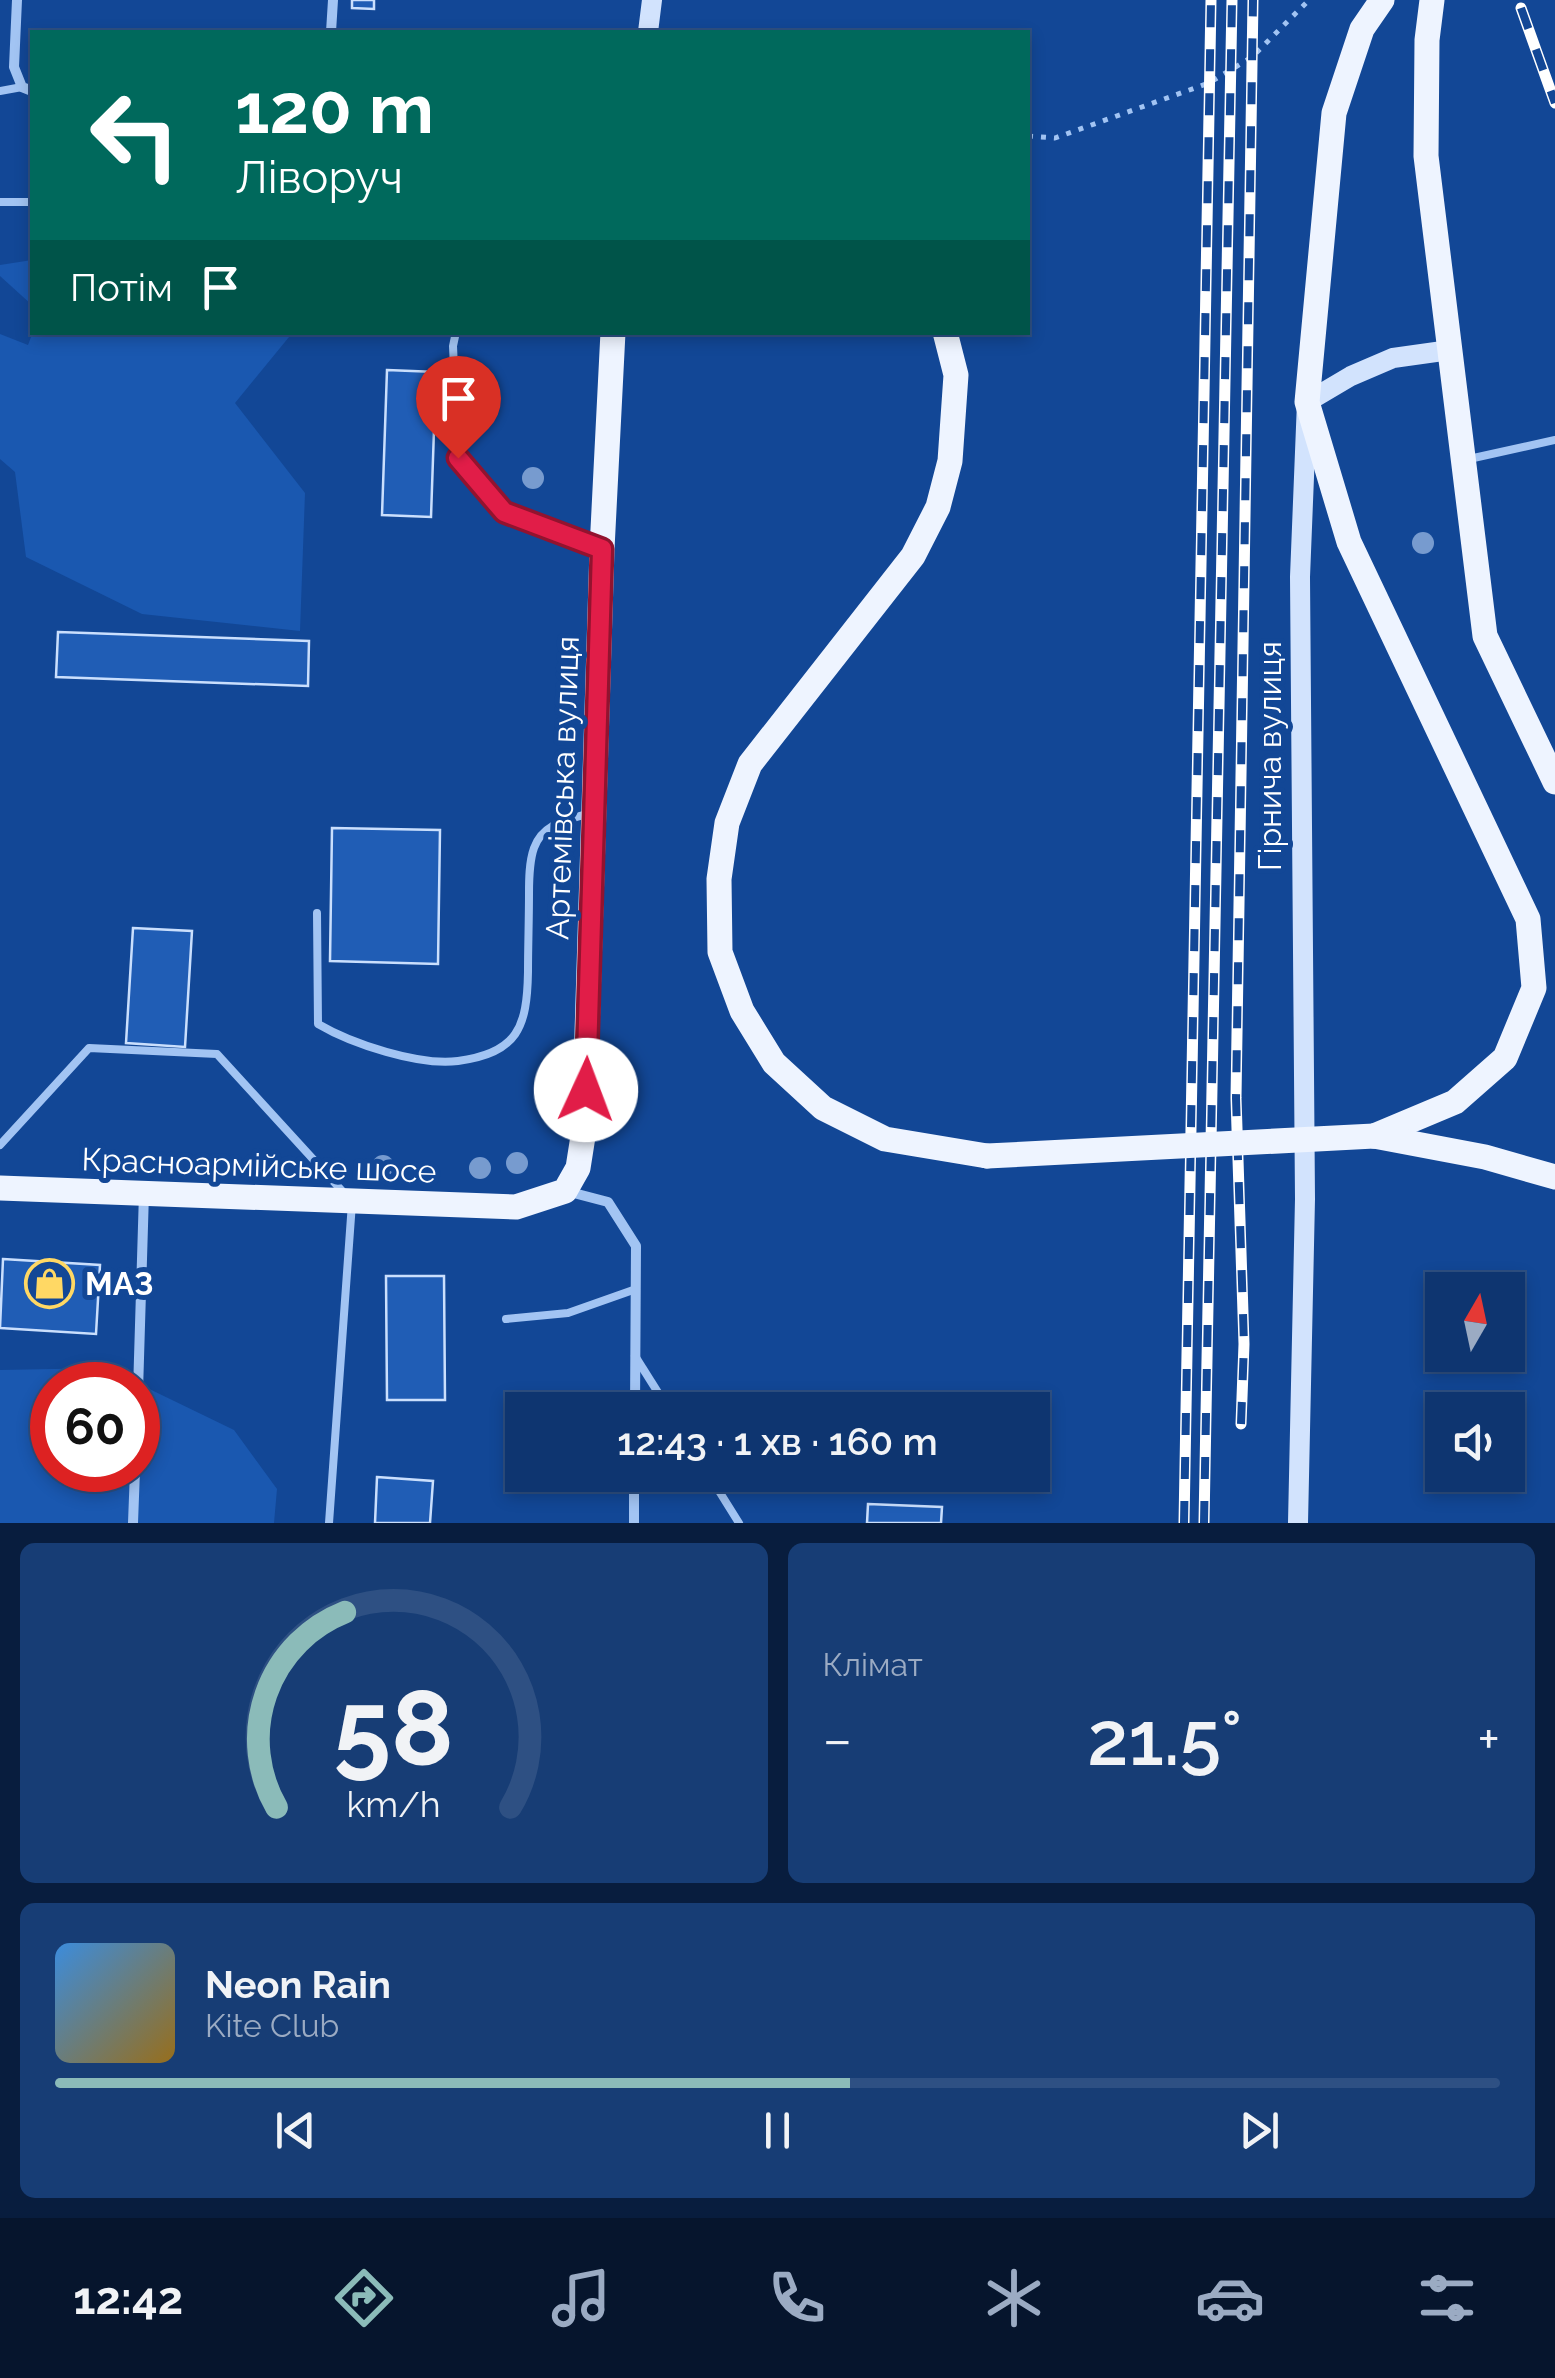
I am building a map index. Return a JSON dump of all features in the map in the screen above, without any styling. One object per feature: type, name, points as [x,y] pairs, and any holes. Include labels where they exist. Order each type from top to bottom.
[{"type":"main road","points":[[648,30],[652,0]]},
{"type":"main road","name":"Гірнича вулиця","points":[[1298,1523],[1305,1200],[1300,577],[1306,402],[1334,113],[1362,29],[1382,0]]},
{"type":"main road","points":[[1432,0],[1427,40],[1426,156],[1485,636],[1555,782]]},
{"type":"main road","name":"Артемівська вулиця","points":[[565,1191],[578,1168],[584,1130],[602,549],[613,335]]},
{"type":"main road","points":[[946,335],[956,375],[950,461],[938,508],[913,556],[750,764],[727,823],[719,879],[720,952],[742,1010],[774,1063],[823,1108],[885,1139],[987,1156],[1374,1136],[1555,1177]]},
{"type":"main road","points":[[1374,1136],[1454,1102],[1506,1058],[1534,988],[1528,919],[1349,542],[1306,402],[1393,358],[1450,350]]},
{"type":"main road","name":"Красноармійське шосе","points":[[0,1188],[516,1207],[565,1191]]},
{"type":"street","points":[[17,0],[14,67],[27,89]]},
{"type":"street","points":[[331,30],[333,0]]},
{"type":"street","points":[[565,1191],[608,1202],[636,1246],[635,1392]]},
{"type":"street","points":[[139,1362],[144,1192]]},
{"type":"street","points":[[133,1523],[134,1492]]},
{"type":"street","points":[[634,1492],[634,1523]]},
{"type":"lane","points":[[0,91],[27,89]]},
{"type":"lane","points":[[0,202],[30,202]]},
{"type":"lane","points":[[455,335],[458,458],[504,512],[602,549]]},
{"type":"lane","points":[[1465,460],[1555,440]]},
{"type":"lane","points":[[317,913],[318,1024],[345,1040],[416,1057],[450,1062],[478,1058],[500,1049],[518,1033],[528,1009],[534,846],[551,824],[594,812]]},
{"type":"lane","points":[[0,1145],[89,1048],[217,1054],[352,1202],[330,1523]]},
{"type":"lane","points":[[506,1320],[568,1313],[636,1289]]},
{"type":"lane","points":[[635,1356],[658,1392]]},
{"type":"lane","points":[[719,1492],[738,1523]]},
{"type":"path","points":[[1030,136],[1055,138],[1209,83],[1252,57],[1309,0]]},
{"type":"shaded area","points":[[30,260],[30,303],[0,276],[0,265]]},
{"type":"shaded area","points":[[0,334],[28,345],[32,335],[289,337],[235,403],[305,493],[300,631],[142,614],[26,557],[15,472],[0,459]]},
{"type":"shaded area","points":[[30,1369],[30,1492],[160,1492],[160,1394],[234,1430],[277,1489],[274,1523],[0,1523],[0,1370]]},
{"type":"building","points":[[352,0],[374,0],[374,9],[352,8]]},
{"type":"building","points":[[387,370],[436,372],[431,517],[382,515]]},
{"type":"building","points":[[58,632],[309,641],[308,686],[56,677]]},
{"type":"building","points":[[332,828],[440,830],[438,964],[330,961]]},
{"type":"building","points":[[133,928],[192,931],[185,1047],[126,1043]]},
{"type":"building","name":"МАЗ","points":[[3,1259],[100,1265],[96,1334],[0,1328]]},
{"type":"building","points":[[386,1276],[444,1276],[445,1400],[387,1400]]},
{"type":"building","points":[[377,1477],[433,1481],[430,1523],[375,1523]]},
{"type":"building","points":[[868,1504],[942,1507],[941,1523],[867,1523]]},
{"type":"railway","points":[[1184,1523],[1211,0]]},
{"type":"railway","points":[[1204,1523],[1232,0]]},
{"type":"railway","points":[[1241,1424],[1244,1344],[1236,1098],[1253,0]]},
{"type":"railway","points":[[1521,8],[1555,103]]},
{"type":"place","name":"МАЗ","points":[[50,1283]]},
{"type":"route","points":[[458,458],[504,512],[602,549],[586,1090]]}]
